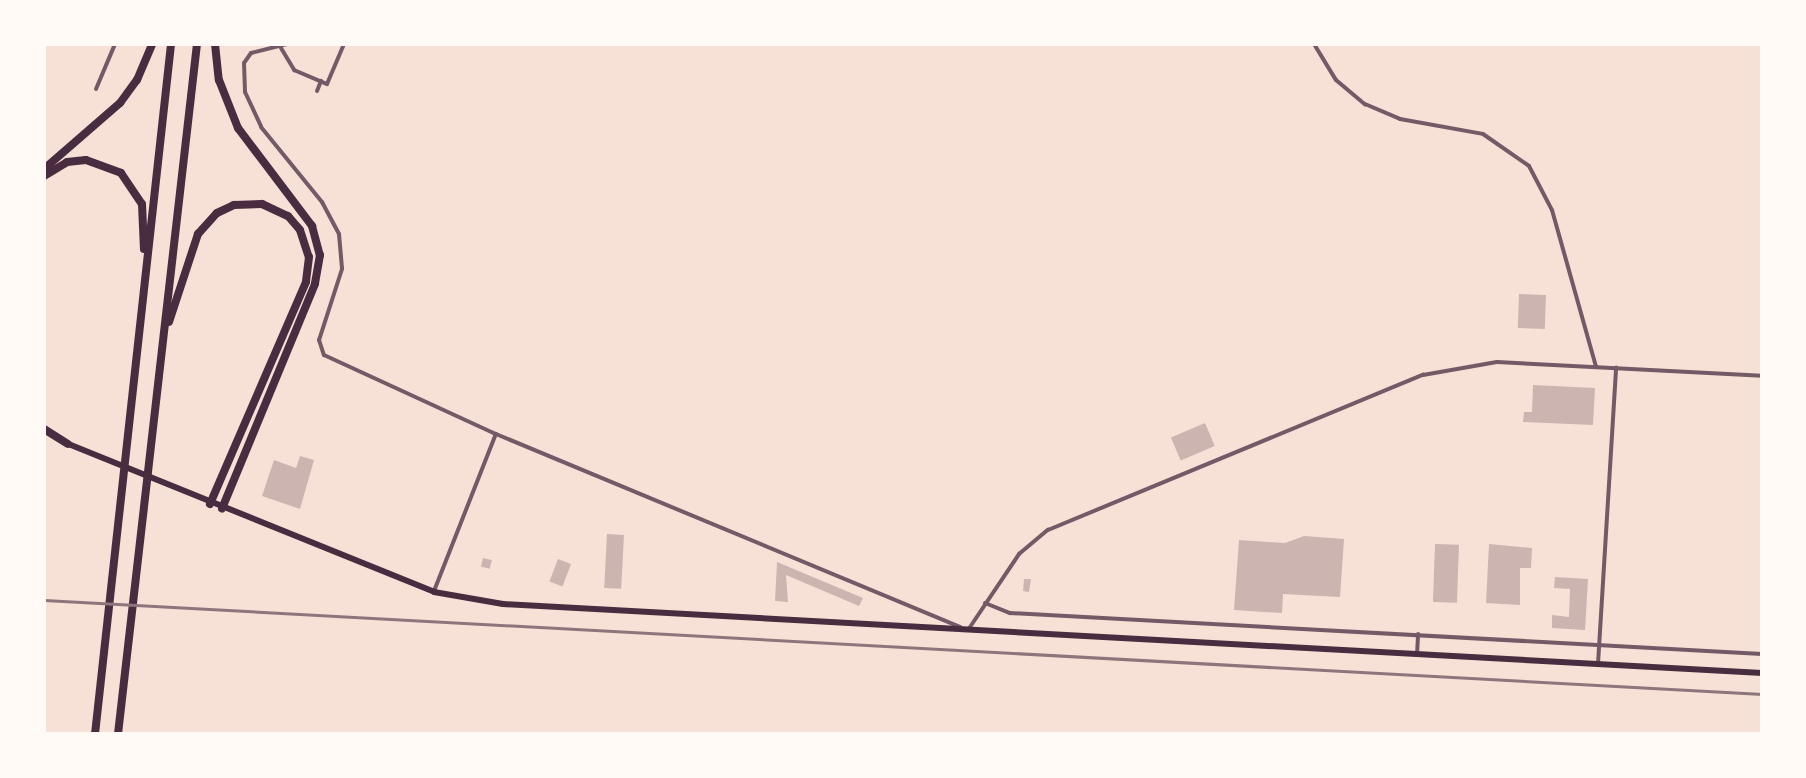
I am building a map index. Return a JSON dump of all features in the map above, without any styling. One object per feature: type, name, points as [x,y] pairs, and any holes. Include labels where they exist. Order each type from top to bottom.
[{"type":"highway","points":[[44,169],[120,103],[137,80],[152,44]]},
{"type":"highway","points":[[95,734],[171,44]]},
{"type":"highway","points":[[118,734],[197,44]]},
{"type":"highway","points":[[215,44],[222,88],[238,128],[312,226],[320,255],[315,284],[222,509]]},
{"type":"highway","points":[[44,176],[67,162],[86,160],[113,167],[128,179],[144,214],[145,283]]},
{"type":"highway","points":[[162,346],[183,272],[209,219],[234,205],[253,203],[280,210],[295,222],[308,248],[308,276],[210,504]]},
{"type":"highway","points":[[44,431],[68,444]]},
{"type":"main road","points":[[68,444],[222,509],[434,592],[503,604],[1762,673]]},
{"type":"street","points":[[96,89],[115,44]]},
{"type":"street","points":[[287,44],[281,48],[251,53],[244,63],[245,92],[261,127],[334,223],[343,257],[338,289],[319,340],[324,355],[496,434],[968,630],[1019,554],[1048,530],[1423,375],[1482,362],[1762,376]]},
{"type":"street","points":[[281,48],[294,70],[327,84],[344,44]]},
{"type":"street","points":[[1314,44],[1336,80],[1374,110],[1483,134],[1529,166],[1549,200],[1596,367]]},
{"type":"street","points":[[317,91],[321,81]]},
{"type":"street","points":[[1598,664],[1616,368]]},
{"type":"street","points":[[434,592],[496,434]]},
{"type":"street","points":[[985,603],[1010,613],[1762,654]]},
{"type":"street","points":[[1417,655],[1418,634]]},
{"type":"building","points":[[1519,294],[1546,295],[1545,329],[1518,328]]},
{"type":"building","points":[[1533,385],[1595,388],[1593,425],[1523,422],[1524,412],[1532,412]]},
{"type":"building","points":[[1205,423],[1215,446],[1181,460],[1171,437]]},
{"type":"building","points":[[300,456],[314,460],[300,509],[262,496],[274,460],[296,468]]},
{"type":"building","points":[[607,534],[624,535],[621,589],[604,588]]},
{"type":"building","points":[[1304,536],[1344,539],[1340,597],[1283,594],[1282,613],[1234,610],[1239,540],[1285,543]]},
{"type":"building","points":[[1435,544],[1459,545],[1457,603],[1433,602]]},
{"type":"building","points":[[1489,544],[1532,548],[1531,568],[1520,568],[1520,605],[1486,603]]},
{"type":"building","points":[[483,558],[492,560],[490,569],[481,567]]},
{"type":"building","points":[[558,559],[571,564],[562,586],[549,581]]},
{"type":"building","points":[[777,562],[863,598],[859,606],[786,575],[788,602],[775,601]]},
{"type":"building","points":[[1555,577],[1588,579],[1585,630],[1552,628],[1552,615],[1569,617],[1570,589],[1554,588]]},
{"type":"building","points":[[1024,579],[1031,579],[1029,592],[1023,591]]},
{"type":"railway","points":[[44,600],[1762,694]]}]
